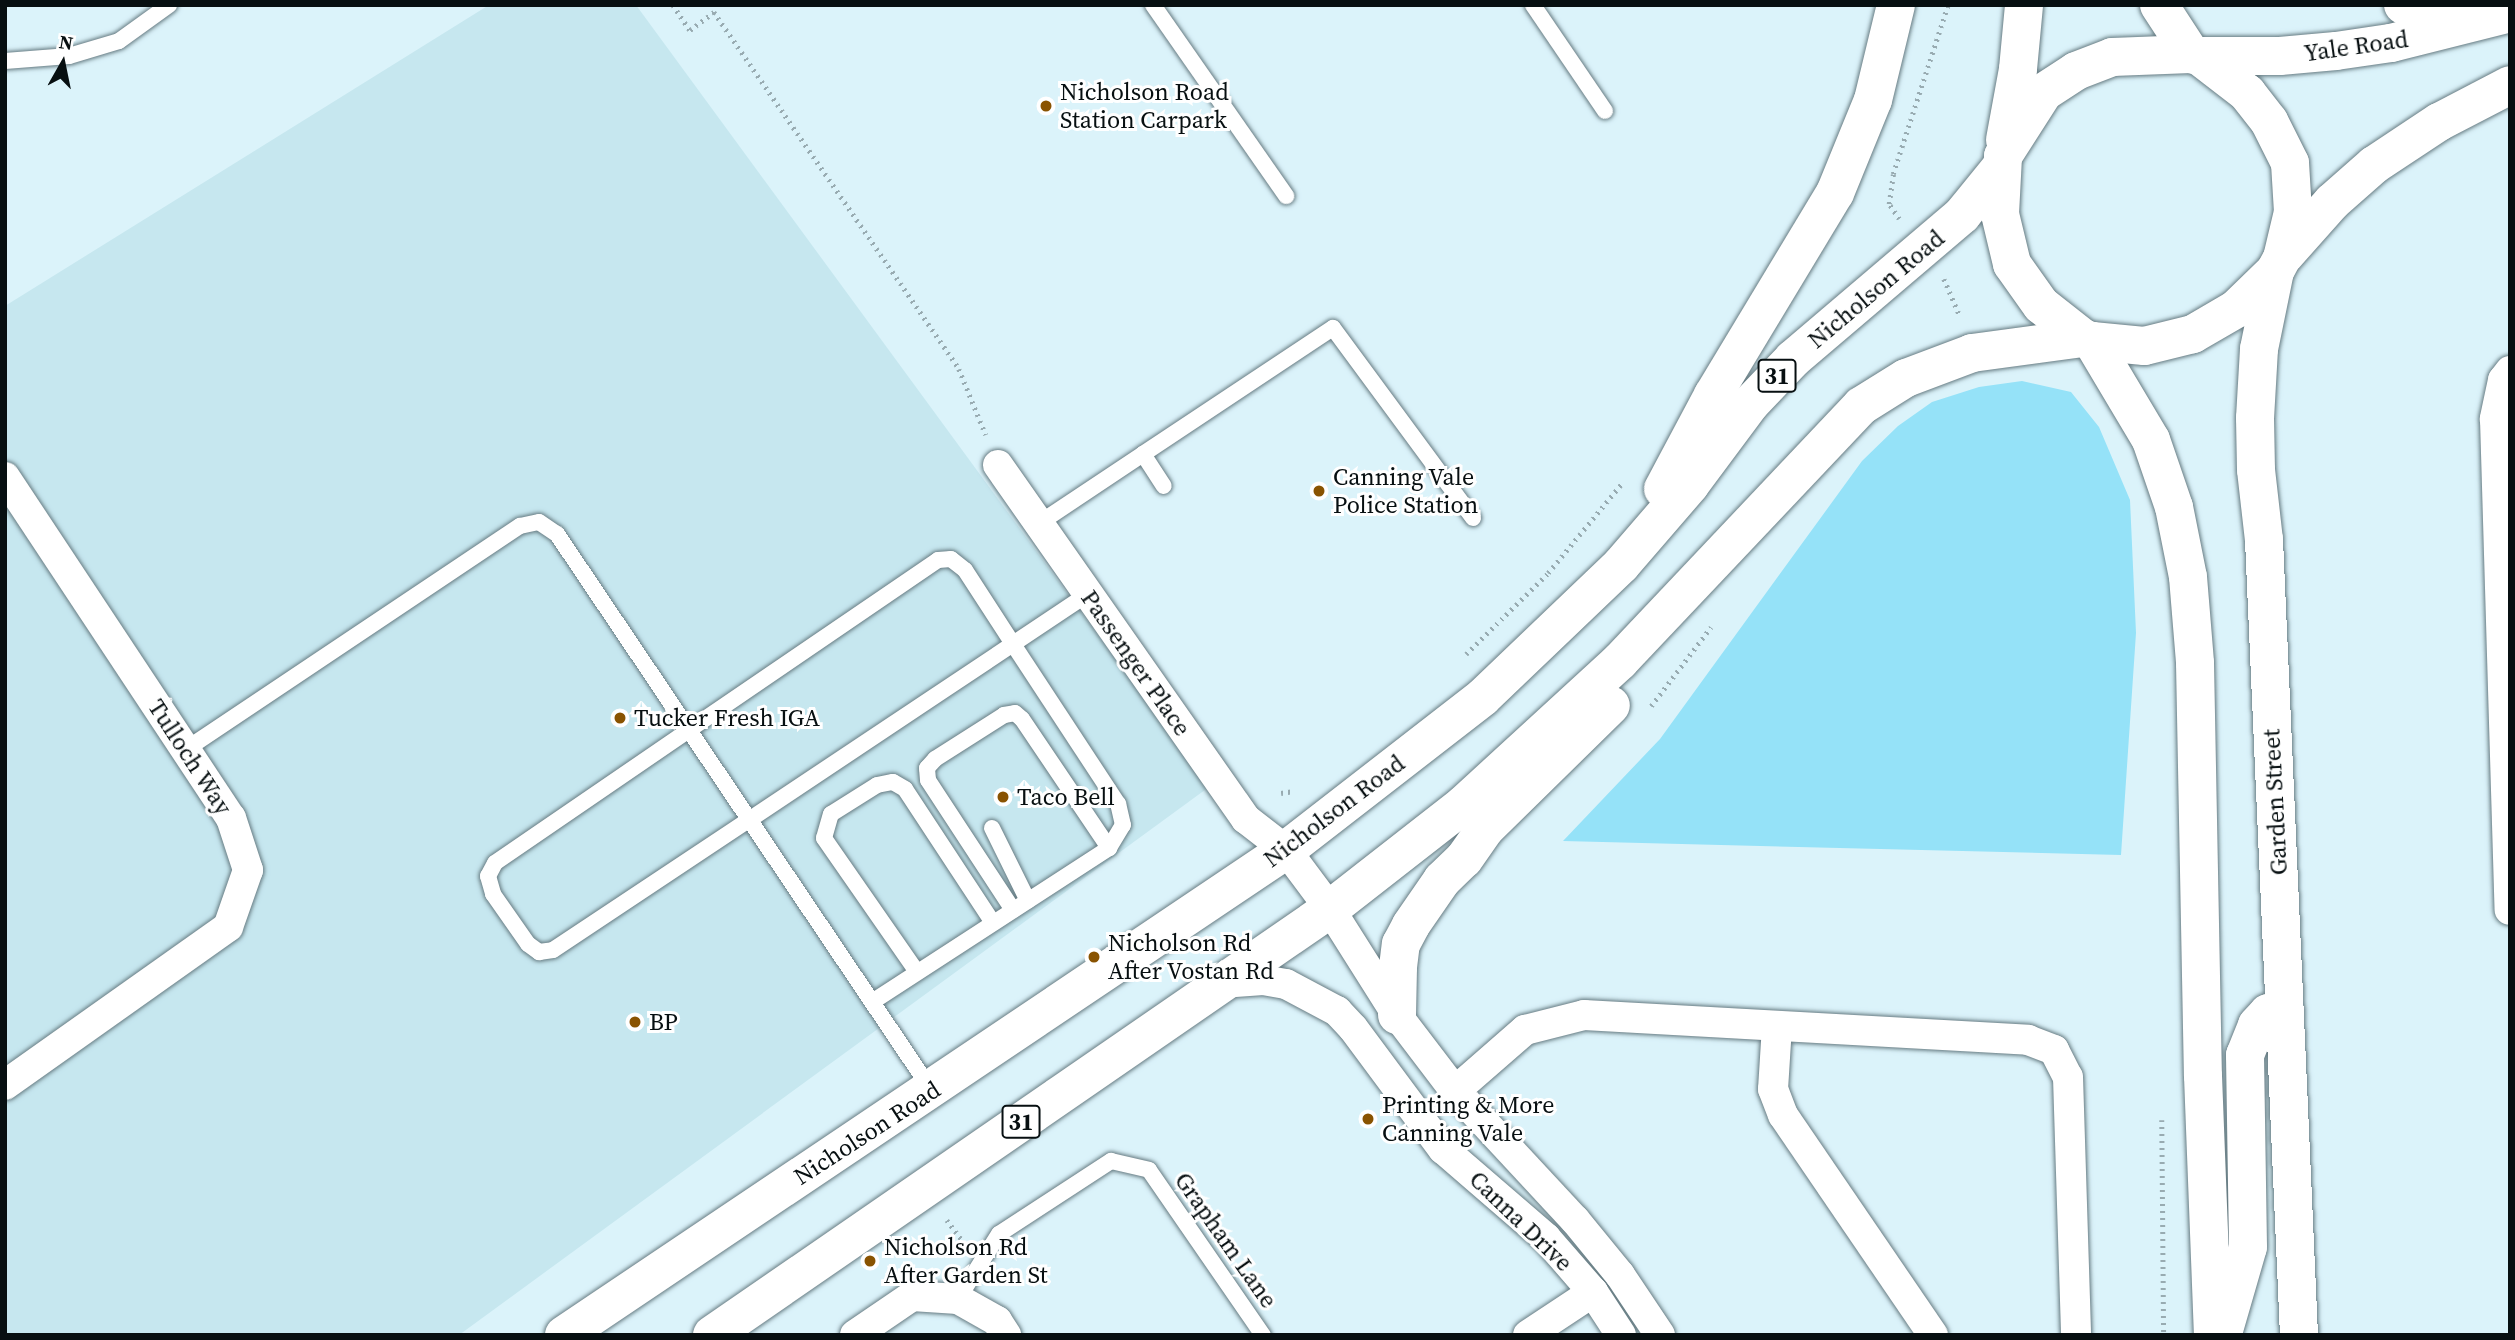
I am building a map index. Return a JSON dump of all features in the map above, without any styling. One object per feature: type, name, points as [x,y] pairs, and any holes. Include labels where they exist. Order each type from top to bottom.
[{"type":"main road","name":"31","points":[[1621,565],[1713,395],[1835,193],[1873,100],[1896,5]]},
{"type":"main road","points":[[2024,5],[2002,162],[2000,214],[2012,264],[2041,305],[2087,340],[2151,440],[2174,507],[2188,577],[2195,663],[2203,1076],[2213,1335]]},
{"type":"main road","points":[[2159,5],[2195,55]]},
{"type":"main road","points":[[2403,5],[2428,18],[2492,18]]},
{"type":"main road","name":"Yale Road","points":[[2195,55],[2280,56],[2336,51],[2492,18]]},
{"type":"main road","name":"31","points":[[2002,162],[2045,92],[2076,71],[2112,57],[2195,55]]},
{"type":"main road","name":"Garden Street","points":[[2195,55],[2247,93],[2269,121],[2290,163],[2293,212],[2259,349],[2255,418],[2256,470],[2264,540],[2299,1335]]},
{"type":"main road","points":[[2278,265],[2333,202],[2374,165],[2439,122],[2510,85]]},
{"type":"main road","name":"Nicholson Road","points":[[564,1335],[932,1091],[1286,850],[1483,697],[1621,565],[1759,394],[1793,359],[1921,253],[1962,215],[2002,162]]},
{"type":"main road","name":"31","points":[[712,1335],[1330,909],[1462,805],[1571,707],[1680,599],[1861,406],[1906,378],[1972,353],[2087,340],[2144,346],[2193,334],[2236,309],[2278,265]]},
{"type":"main road","points":[[1397,1015],[1401,944],[1411,925],[1442,880],[1464,859],[1486,828],[1646,671],[1680,599]]},
{"type":"main road","points":[[2222,1335],[2248,1248],[2245,1055],[2257,1025],[2268,1013],[2284,1009]]},
{"type":"street","points":[[2510,371],[2502,380],[2495,419],[2510,910]]},
{"type":"street","name":"Passenger Place","points":[[998,465],[1246,819],[1286,850],[1330,909]]},
{"type":"street","name":"Tulloch Way","points":[[5,477],[231,818],[248,870],[228,927],[5,1085]]},
{"type":"street","name":"Canna Drive","points":[[1330,909],[1397,1015],[1455,1091],[1575,1220],[1620,1275],[1660,1335]]},
{"type":"street","name":"Canna Drive","points":[[1221,983],[1263,980],[1286,984],[1337,1012],[1353,1028],[1443,1149],[1546,1238],[1593,1292],[1621,1335]]},
{"type":"street","points":[[1455,1091],[1525,1030],[1584,1015],[2028,1040],[2054,1050],[2068,1077],[2076,1335]]},
{"type":"street","points":[[1777,1026],[1773,1089],[1783,1115],[1933,1335]]},
{"type":"street","points":[[1528,1335],[1593,1292]]},
{"type":"street","points":[[855,1335],[912,1296],[958,1299],[997,1321],[1006,1335]]},
{"type":"lane","points":[[5,61],[69,56],[119,41],[169,5]]},
{"type":"lane","points":[[1153,5],[1286,197]]},
{"type":"lane","points":[[1533,5],[1605,111]]},
{"type":"lane","points":[[1038,524],[1333,328],[1474,518]]},
{"type":"lane","points":[[1143,454],[1164,486]]},
{"type":"lane","points":[[185,750],[520,526],[539,522],[557,534],[932,1091]]},
{"type":"lane","points":[[872,1002],[1109,848],[1123,825],[1118,804],[1013,643],[965,570],[951,559],[938,560],[689,730],[495,863],[488,876],[493,894],[528,944],[539,952],[553,950],[1013,643],[1088,594]]},
{"type":"lane","points":[[1013,910],[928,780],[927,768],[934,759],[1004,715],[1015,713],[1023,719],[1109,848]]},
{"type":"lane","points":[[917,972],[824,838],[825,825],[831,814],[877,785],[893,782],[905,789],[993,923]]},
{"type":"lane","points":[[992,828],[1028,901]]},
{"type":"lane","name":"Grapham Lane","points":[[958,1299],[999,1234],[1111,1161],[1149,1170],[1263,1335]]},
{"type":"path","points":[[673,5],[690,30],[714,12],[722,23],[959,369],[998,465]]},
{"type":"path","points":[[1948,5],[1941,19],[1930,68],[1893,174],[1889,204],[1921,253],[1943,276],[1966,331],[1972,353]]},
{"type":"path","points":[[1462,658],[1548,573],[1628,476]]},
{"type":"path","points":[[1647,710],[1673,681],[1712,626]]},
{"type":"path","points":[[1282,793],[1307,789]]},
{"type":"path","points":[[2162,1115],[2164,1335]]},
{"type":"shaded area","points":[[489,5],[636,5],[1209,787],[459,1335],[5,1335],[5,306]]},
{"type":"shaded area","points":[[2022,381],[2071,392],[2099,427],[2130,500],[2136,633],[2121,855],[1563,841],[1660,739],[1862,461],[1898,426],[1932,402],[1979,387]]},
{"type":"place","name":"Nicholson Road Station Carpark","points":[[1046,106]]},
{"type":"place","name":"Canning Vale Police Station","points":[[1319,491]]},
{"type":"place","name":"Tucker Fresh IGA","points":[[620,718]]},
{"type":"place","name":"Taco Bell","points":[[1003,797]]},
{"type":"place","name":"Nicholson Rd After Vostan Rd","points":[[1094,957]]},
{"type":"place","name":"BP","points":[[635,1022]]},
{"type":"place","name":"Printing & More Canning Vale","points":[[1368,1119]]},
{"type":"place","name":"Nicholson Rd After Garden St","points":[[870,1261]]}]
